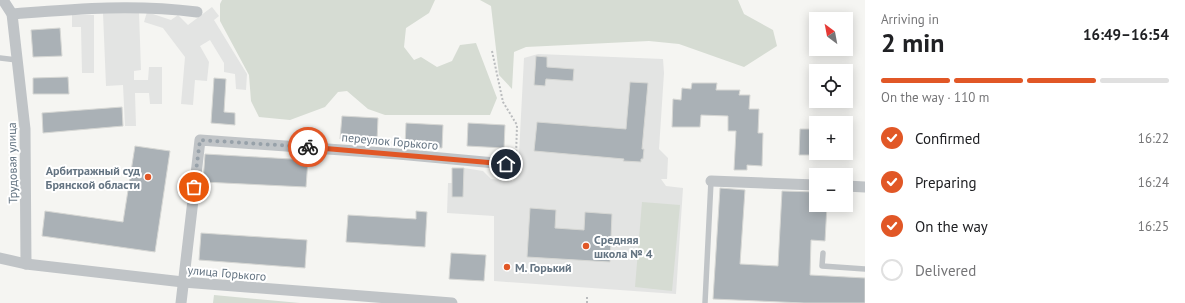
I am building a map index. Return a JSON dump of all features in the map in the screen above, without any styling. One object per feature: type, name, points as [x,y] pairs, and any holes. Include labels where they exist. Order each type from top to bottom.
[{"type":"street","name":"Трудовая улица","points":[[3,0],[12,14],[25,129],[26,264]]},
{"type":"street","points":[[12,14],[95,7],[159,8],[197,12]]},
{"type":"street","name":"переулок Горького","points":[[183,282],[200,140],[398,154],[506,164]]},
{"type":"street","points":[[711,181],[809,185]]},
{"type":"street","points":[[853,186],[865,187]]},
{"type":"street","name":"улица Горького","points":[[0,258],[26,264],[183,282],[452,303]]},
{"type":"street","points":[[181,303],[183,282]]},
{"type":"lane","points":[[0,58],[17,60]]},
{"type":"lane","points":[[705,303],[711,181]]},
{"type":"lane","points":[[823,253],[822,266],[865,269]]},
{"type":"path","points":[[492,51],[503,102],[517,125],[516,156],[506,164]]},
{"type":"path","points":[[587,295],[587,303]]},
{"type":"shaded area","points":[[222,0],[435,0],[429,13],[406,28],[404,47],[414,60],[421,57],[437,67],[452,61],[460,45],[476,43],[497,98],[490,115],[385,115],[368,109],[347,91],[338,92],[325,107],[290,120],[259,117],[251,101],[249,75],[220,21],[220,4]]},
{"type":"shaded area","points":[[480,0],[738,0],[744,14],[773,30],[777,46],[744,67],[679,44],[649,41],[526,47],[514,52],[512,89],[499,75],[491,6]]},
{"type":"shaded area","points":[[212,7],[219,16],[214,20],[247,74],[246,90],[236,89],[235,74],[224,72],[224,63],[210,40],[200,46],[209,62],[207,81],[195,80],[193,105],[181,104],[185,57],[163,28],[144,22],[147,12],[171,20],[178,15],[188,25]]},
{"type":"shaded area","points":[[139,12],[141,70],[134,71],[134,80],[148,80],[149,67],[162,67],[162,104],[150,104],[149,93],[135,93],[136,126],[125,126],[123,85],[106,86],[103,13]]},
{"type":"shaded area","points":[[72,15],[94,15],[94,73],[82,73],[81,27],[72,27]]},
{"type":"shaded area","points":[[538,54],[663,59],[664,73],[659,149],[668,158],[667,179],[661,179],[666,186],[683,188],[676,294],[494,281],[494,216],[447,213],[448,183],[452,183],[464,168],[483,171],[491,179],[513,181],[518,173],[524,58]]},
{"type":"shaded area","points":[[642,202],[680,205],[672,291],[635,287]]},
{"type":"shaded area","points":[[214,295],[300,303],[213,303]]},
{"type":"building","points":[[60,28],[62,56],[33,57],[31,30]]},
{"type":"building","points":[[536,56],[547,57],[547,67],[574,69],[573,81],[546,79],[545,86],[534,85]]},
{"type":"building","points":[[68,77],[69,94],[33,94],[33,78]]},
{"type":"building","points":[[214,78],[226,79],[224,112],[235,113],[235,125],[211,123]]},
{"type":"building","points":[[630,82],[648,83],[642,149],[644,149],[643,159],[641,159],[641,162],[623,161],[624,159],[534,151],[537,122],[626,129]]},
{"type":"building","points":[[692,83],[717,83],[716,90],[740,90],[739,95],[750,95],[749,109],[759,109],[758,133],[763,133],[762,166],[747,165],[747,170],[734,170],[736,131],[728,131],[728,116],[701,115],[700,127],[672,127],[673,99],[681,100],[682,88],[691,89]]},
{"type":"building","points":[[122,107],[123,126],[43,133],[42,113]]},
{"type":"building","points":[[342,116],[378,118],[377,141],[340,139]]},
{"type":"building","points":[[406,123],[443,125],[442,148],[405,146]]},
{"type":"building","points":[[468,123],[505,125],[504,148],[467,146]]},
{"type":"building","points":[[800,129],[809,129],[809,155],[799,155]]},
{"type":"building","points":[[135,146],[170,151],[155,252],[42,236],[45,211],[123,222]]},
{"type":"building","points":[[205,154],[308,160],[306,187],[203,182]]},
{"type":"building","points":[[452,168],[464,168],[463,197],[452,197]]},
{"type":"building","points":[[720,188],[745,190],[740,264],[778,266],[782,191],[809,192],[809,212],[827,212],[825,241],[811,240],[810,275],[865,278],[865,303],[804,303],[713,299]]},
{"type":"building","points":[[530,208],[556,210],[555,228],[584,230],[585,212],[612,214],[610,262],[527,257]]},
{"type":"building","points":[[416,211],[427,212],[425,247],[346,242],[348,215],[416,219]]},
{"type":"building","points":[[201,233],[307,240],[305,268],[199,260]]},
{"type":"building","points":[[451,253],[486,255],[484,281],[449,279]]},
{"type":"way so far","points":[[194,187],[200,140],[308,147]]},
{"type":"place","name":"Арбитражный суд Брянской области","points":[[148,177]]},
{"type":"place","name":"Средняя школа № 4","points":[[586,246]]},
{"type":"place","name":"М. Горький","points":[[507,267]]},
{"type":"route","points":[[308,147],[506,164]]}]
